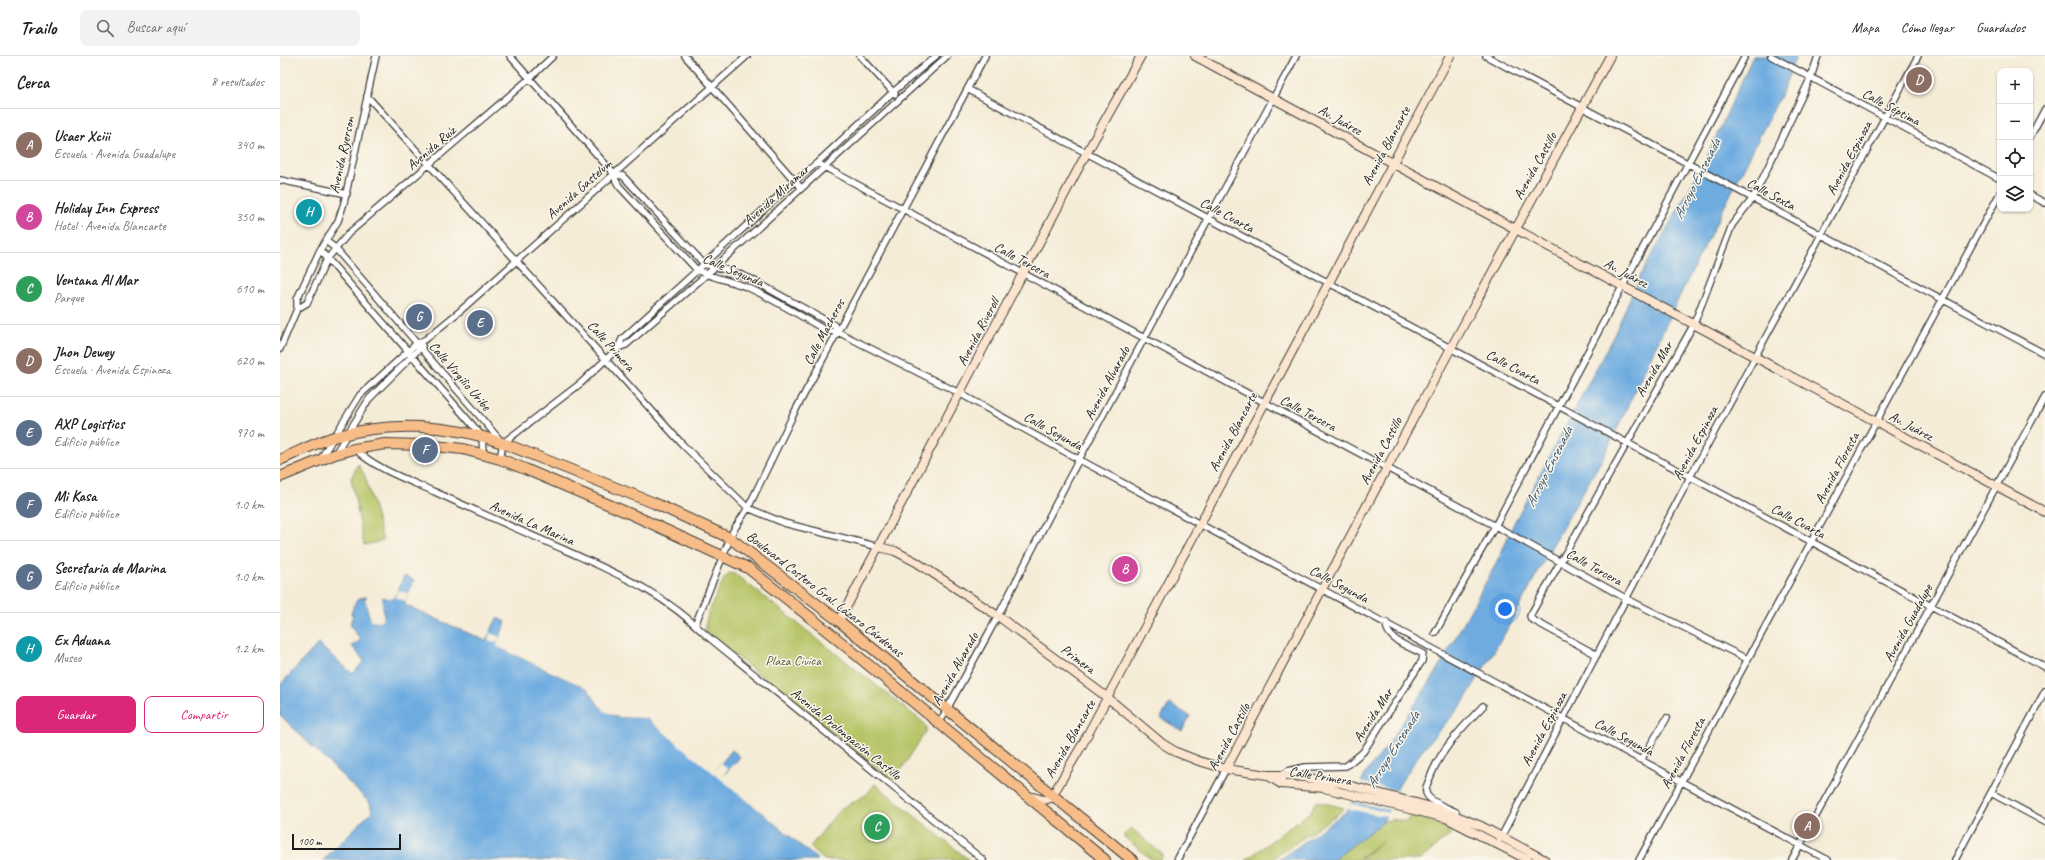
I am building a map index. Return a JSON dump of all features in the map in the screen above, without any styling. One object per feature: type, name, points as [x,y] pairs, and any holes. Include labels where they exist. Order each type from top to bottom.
[{"type":"highway","name":"Boulevard Costero Gral. Lázaro Cárdenas","points":[[280,460],[310,445],[346,434],[378,429],[411,427],[448,429],[482,436],[503,443],[654,504],[730,538],[839,621],[1054,794],[1132,860]]},
{"type":"highway","name":"Boulevard Costero Gral. Lázaro Cárdenas","points":[[280,477],[335,454],[385,444],[424,445],[463,449],[500,458],[641,518],[748,568],[940,722],[1105,860]]},
{"type":"main road","name":"Avenida Riveroll","points":[[839,621],[1086,154],[1141,56]]},
{"type":"main road","name":"Av. Juárez","points":[[1195,56],[2045,512]]},
{"type":"main road","name":"Avenida Blancarte","points":[[1027,796],[1048,800],[1054,794],[1108,698],[1199,523],[1450,56]]},
{"type":"main road","name":"Avenida Castillo","points":[[1226,769],[1450,348],[1610,56]]},
{"type":"main road","name":"Primera","points":[[879,547],[895,551],[916,562],[998,616],[1108,698],[1163,744],[1176,752],[1226,769],[1267,776]]},
{"type":"main road","name":"Calle Primera","points":[[1267,776],[1340,787],[1415,806],[1458,820]]},
{"type":"main road","name":"Calle Primera","points":[[1415,806],[1425,805],[1500,840]]},
{"type":"main road","points":[[1500,840],[1528,860]]},
{"type":"main road","points":[[1500,840],[1545,860]]},
{"type":"street","name":"Avenida Ryerson","points":[[297,309],[297,299],[320,250],[338,221],[347,194],[376,56]]},
{"type":"street","name":"Calle Segunda","points":[[510,56],[614,174],[619,186],[697,270],[706,275],[732,281],[754,290],[830,332],[838,332],[959,393],[1080,460],[1386,622],[1828,860]]},
{"type":"street","name":"Avenida Ruíz","points":[[327,259],[349,233],[430,165],[530,78],[553,56]]},
{"type":"street","points":[[685,56],[801,188]]},
{"type":"street","name":"Avenida Gastelum","points":[[426,339],[747,56]]},
{"type":"street","points":[[860,56],[900,98]]},
{"type":"street","name":"Avenida Miramar","points":[[503,443],[560,400],[606,360],[618,348],[622,339],[795,181],[817,164],[893,92],[936,56]]},
{"type":"street","name":"Avenida Miramar","points":[[618,348],[626,345],[714,268],[947,56]]},
{"type":"street","name":"Calle Macheros","points":[[695,625],[730,538],[748,508],[793,415],[969,90],[985,56]]},
{"type":"street","name":"Avenida Alvarado","points":[[940,722],[1296,56]]},
{"type":"street","name":"Calle Sexta","points":[[1486,56],[2045,354]]},
{"type":"street","points":[[1435,633],[1494,526],[1621,285],[1689,164],[1745,56]]},
{"type":"street","name":"Calle Séptima","points":[[1771,56],[1997,177]]},
{"type":"street","name":"Avenida Mar","points":[[1597,655],[1530,618],[1559,561],[1694,324],[1732,225],[1753,198],[1811,77],[1818,56]]},
{"type":"street","name":"Avenida Espinoza","points":[[1500,840],[1754,356],[1918,56]]},
{"type":"street","name":"Calle Cuarta","points":[[969,90],[1327,284],[1558,405],[1626,443],[2045,667]]},
{"type":"street","name":"Calle Primera","points":[[367,96],[683,445],[748,508],[784,523],[879,547]]},
{"type":"street","points":[[2033,132],[2045,110]]},
{"type":"street","name":"Calle Tercera","points":[[817,164],[1501,529],[1627,599],[1747,659]]},
{"type":"street","name":"Calle Segunda","points":[[614,174],[623,176],[704,264],[714,268],[734,272],[751,279],[834,325],[838,332]]},
{"type":"street","points":[[280,180],[347,194]]},
{"type":"street","points":[[2033,197],[2045,203]]},
{"type":"street","name":"Avenida Floresta","points":[[1639,860],[1997,198]]},
{"type":"street","name":"Calle Virgilio Uribe","points":[[326,241],[335,248],[416,344],[503,443]]},
{"type":"street","name":"Calle Virgilio Uribe","points":[[320,250],[409,350],[482,436]]},
{"type":"street","points":[[280,348],[297,309],[306,302],[327,259]]},
{"type":"street","points":[[320,460],[360,395],[416,344],[426,339]]},
{"type":"street","points":[[335,454],[369,399],[421,348],[426,339]]},
{"type":"street","points":[[360,395],[369,399]]},
{"type":"street","name":"Avenida Guadalupe","points":[[1792,860],[2045,397]]},
{"type":"street","points":[[482,436],[483,454]]},
{"type":"street","points":[[500,458],[503,443]]},
{"type":"street","name":"Avenida La Marina","points":[[354,449],[369,461],[643,586],[672,605],[695,625]]},
{"type":"street","name":"Avenida Mar","points":[[1282,779],[1288,771],[1305,767],[1346,766],[1363,752],[1422,661],[1423,657],[1423,654],[1394,639],[1386,628],[1386,622]]},
{"type":"street","name":"Avenida Prolongación Castillo","points":[[695,625],[983,860]]},
{"type":"street","points":[[1955,860],[2045,691]]},
{"type":"street","points":[[1458,820],[1457,813],[1430,799],[1426,792],[1435,763],[1450,741],[1483,706]]},
{"type":"street","points":[[1641,760],[1667,718]]},
{"type":"street","name":"Avenida Castillo","points":[[1177,860],[1226,769]]},
{"type":"street","points":[[1991,793],[2045,822]]},
{"type":"green space","points":[[358,464],[365,476],[383,541],[364,545],[351,478]]},
{"type":"green space","name":"Plaza Civica","points":[[729,573],[735,574],[924,723],[926,731],[894,781],[706,633],[705,628],[708,613],[725,577]]},
{"type":"green space","points":[[875,784],[969,860],[824,860],[810,847],[840,809],[866,795]]},
{"type":"green space","points":[[1317,801],[1344,808],[1271,860],[1246,860],[1310,812]]},
{"type":"green space","points":[[1412,816],[1436,822],[1452,833],[1420,860],[1360,860],[1384,839],[1358,860],[1333,860],[1383,822],[1393,819],[1405,822]]},
{"type":"green space","points":[[1131,828],[1163,855],[1160,860],[1152,860],[1123,836]]},
{"type":"water","name":"Arroyo Ensenada","points":[[1753,56],[1796,56],[1784,88],[1683,289],[1605,454],[1553,544],[1505,633],[1461,706],[1423,749],[1399,785],[1383,822],[1333,860],[1279,860],[1347,811],[1366,773],[1387,746],[1436,673],[1498,560],[1514,523],[1614,335],[1638,280],[1706,159]]},
{"type":"water","points":[[404,576],[414,580],[405,601],[405,605],[486,641],[497,618],[506,622],[497,643],[500,648],[588,689],[599,706],[612,715],[619,717],[646,718],[714,772],[732,750],[740,757],[721,778],[818,860],[323,860],[372,811],[370,803],[280,715],[280,685],[318,644],[353,674],[364,661],[352,646],[361,640],[350,625],[353,615],[351,614],[356,601],[360,598],[367,597],[365,599],[371,621],[380,622],[384,615],[381,597],[391,599],[395,597]]},
{"type":"water","points":[[1169,704],[1190,716],[1182,731],[1161,718]]},
{"type":"pier","points":[[398,590],[408,594],[405,601],[395,597]]},
{"type":"pier","points":[[382,594],[395,597],[391,599],[382,596],[383,618],[380,622],[371,621],[365,599],[367,597],[371,618],[375,621],[379,620],[382,614],[380,596]]},
{"type":"pier","points":[[490,633],[500,637],[497,643],[488,640]]},
{"type":"pier","points":[[497,643],[589,689],[600,704],[611,713],[623,716],[644,716],[713,769],[715,770],[721,763],[728,769],[723,776],[724,778],[820,860],[646,718],[619,717],[604,711],[588,689],[500,648],[497,646]]},
{"type":"pier","points":[[1359,782],[1399,791],[1390,810],[1350,801]]},
{"type":"pier","points":[[1349,803],[1389,813],[1388,817],[1348,809],[1277,860],[1345,810]]},
{"type":"place","name":"Jhon Dewey","points":[[1919,80]]},
{"type":"place","name":"Ex Aduana","points":[[309,212]]},
{"type":"place","name":"Secretaria de Marina","points":[[419,317]]},
{"type":"place","name":"AXP Logistics","points":[[480,323]]},
{"type":"place","name":"Mi Kasa","points":[[425,450]]},
{"type":"place","name":"Holiday Inn Express","points":[[1125,569]]},
{"type":"place","name":"Usaer Xciii","points":[[1807,826]]},
{"type":"place","name":"Ventana Al Mar","points":[[877,827]]}]
